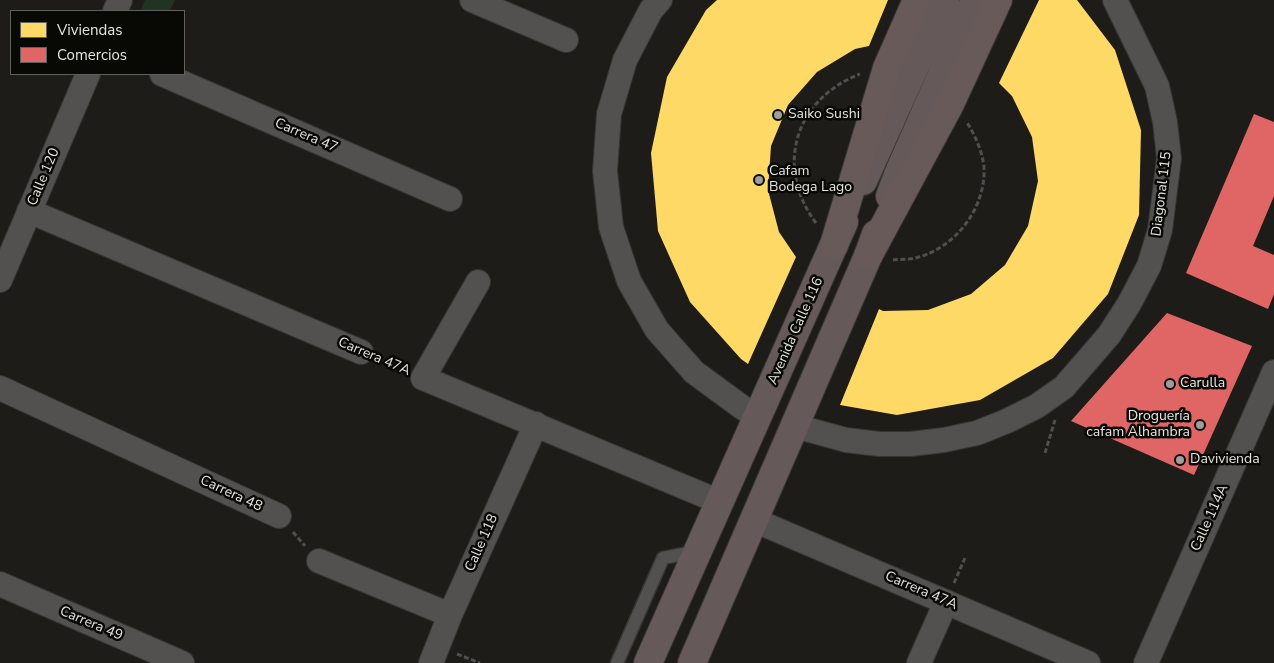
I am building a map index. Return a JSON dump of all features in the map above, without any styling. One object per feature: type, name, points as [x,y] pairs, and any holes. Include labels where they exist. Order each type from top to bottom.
[{"type":"highway","points":[[827,237],[887,68],[917,0]]},
{"type":"highway","points":[[879,258],[998,0]]},
{"type":"main road","name":"Avenida Calle 116","points":[[648,663],[758,416],[827,237],[945,0]]},
{"type":"main road","points":[[692,663],[795,426],[879,258],[900,170],[975,0]]},
{"type":"street","points":[[472,0],[566,40]]},
{"type":"street","points":[[660,0],[651,10],[625,60],[609,114],[605,171],[611,227],[629,281],[657,330],[694,372],[742,408],[758,416]]},
{"type":"street","name":"Diagonal 115","points":[[795,426],[846,440],[878,444],[911,444],[944,440],[977,432],[1008,421],[1030,410],[1064,387],[1109,335],[1129,304],[1149,266],[1160,230],[1169,158],[1158,86],[1114,0]]},
{"type":"street","name":"Calle 120","points":[[0,280],[88,75]]},
{"type":"street","name":"Carrera 47","points":[[164,75],[450,199]]},
{"type":"street","name":"Carrera 47A","points":[[30,211],[360,352]]},
{"type":"street","points":[[423,378],[478,282]]},
{"type":"street","name":"Calle 114A","points":[[1146,663],[1274,372]]},
{"type":"street","name":"Carrera 47A","points":[[423,378],[720,502]]},
{"type":"street","name":"Carrera 48","points":[[0,388],[279,516]]},
{"type":"street","name":"Calle 118","points":[[431,663],[450,615],[536,424]]},
{"type":"street","name":"Carrera 47A","points":[[754,520],[1088,663]]},
{"type":"street","points":[[319,561],[450,615]]},
{"type":"street","name":"Carrera 49","points":[[0,584],[182,663]]},
{"type":"street","points":[[919,663],[946,602]]},
{"type":"lane","points":[[617,663],[663,558],[698,551]]},
{"type":"path","points":[[827,237],[806,210],[797,187],[794,162],[798,137],[808,114],[824,95],[844,80],[867,72]]},
{"type":"path","points":[[879,258],[919,257],[946,245],[967,224],[980,197],[984,167],[977,138],[964,117]]},
{"type":"path","name":"Carrera 47A","points":[[360,352],[423,378]]},
{"type":"path","name":"Carrera 48","points":[[279,516],[319,561]]},
{"type":"path","points":[[946,602],[965,558]]},
{"type":"green space","points":[[145,0],[175,0],[170,10],[140,10]]},
{"type":"building: Viviendas","points":[[717,0],[888,0],[869,46],[855,49],[817,72],[788,105],[771,146],[768,190],[779,232],[796,257],[748,364],[741,359],[690,302],[658,231],[651,153],[667,77],[706,10]]},
{"type":"building: Viviendas","points":[[1039,0],[1077,0],[1115,50],[1141,130],[1139,215],[1108,294],[1053,358],[980,400],[897,415],[840,405],[879,309],[883,311],[928,310],[971,294],[1005,265],[1028,226],[1038,181],[1032,137],[1012,96],[999,83]]},
{"type":"building: Comercios","points":[[1254,114],[1274,122],[1274,196],[1253,246],[1274,255],[1274,294],[1268,309],[1186,273]]},
{"type":"building: Comercios","name":"Carulla","points":[[1167,313],[1252,346],[1194,475],[1071,421]]},
{"type":"place","name":"Saiko Sushi","points":[[778,115]]},
{"type":"place","name":"Cafam Bodega Lago","points":[[759,180]]},
{"type":"place","name":"Carulla","points":[[1170,384]]},
{"type":"place","name":"Droguería cafam Alhambra","points":[[1200,425]]},
{"type":"place","name":"Davivienda","points":[[1180,460]]}]
